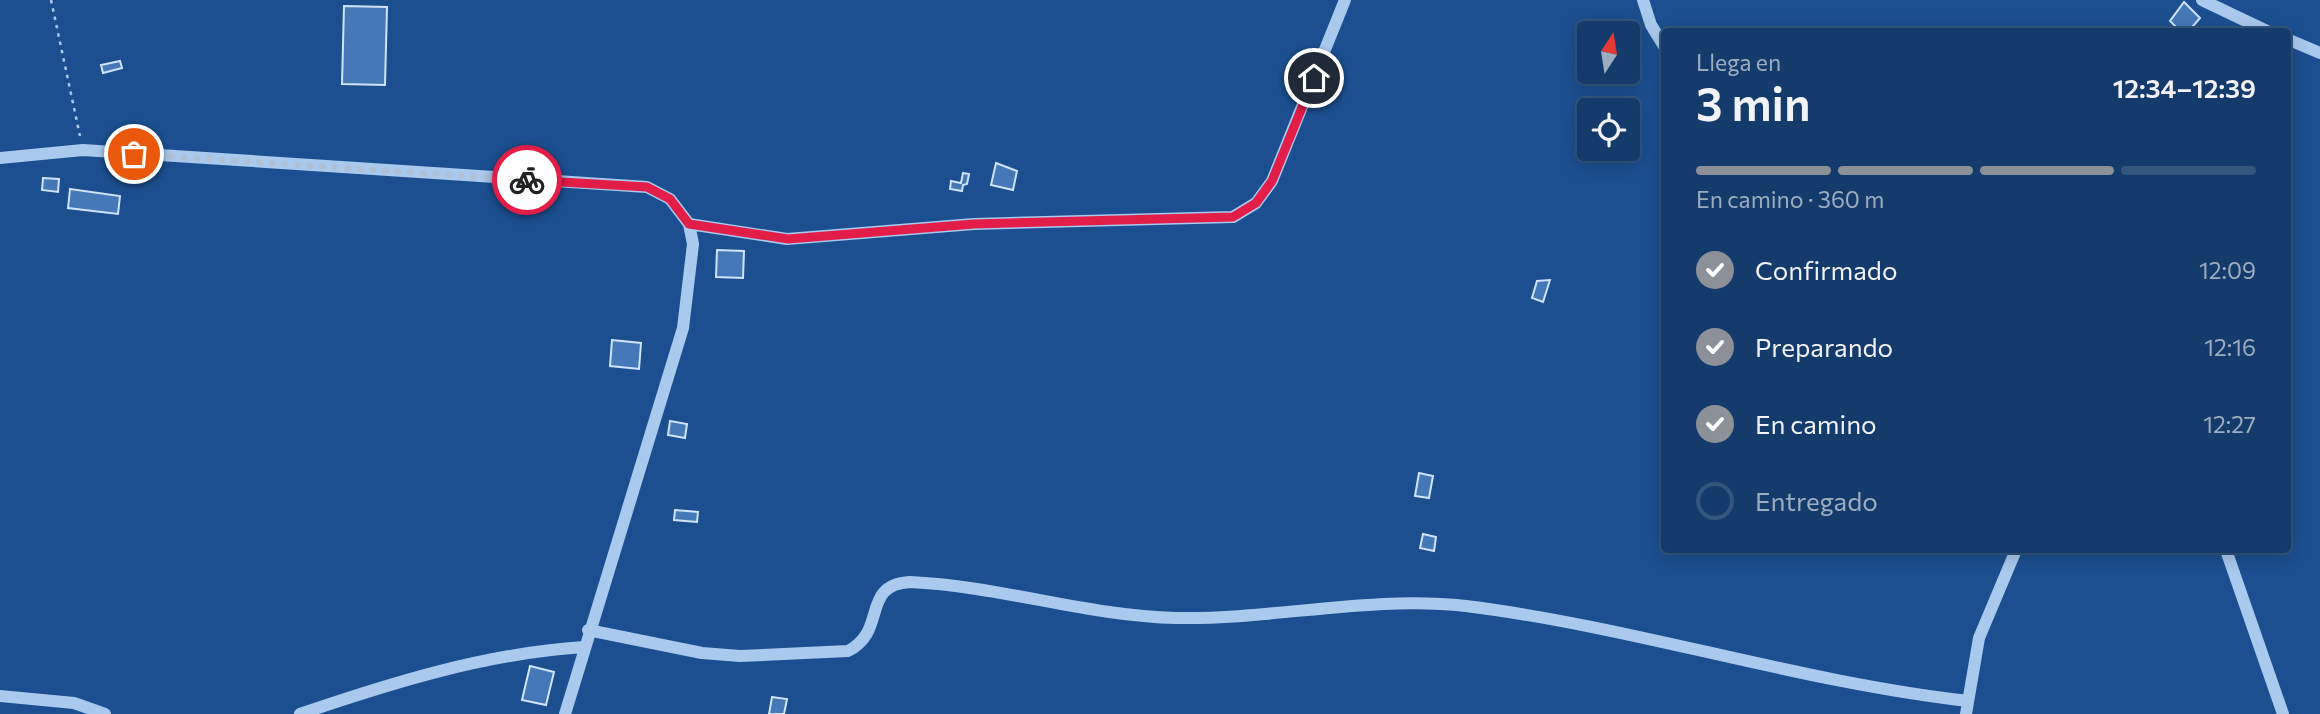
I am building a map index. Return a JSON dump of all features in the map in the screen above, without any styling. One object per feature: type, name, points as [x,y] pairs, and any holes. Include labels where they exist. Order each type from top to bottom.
[{"type":"street","points":[[689,224],[788,239],[974,224],[1233,217],[1256,203],[1272,181],[1345,0]]},
{"type":"street","points":[[1643,0],[1651,25],[1661,41]]},
{"type":"street","points":[[2202,0],[2261,28]]},
{"type":"street","points":[[2291,41],[2320,53]]},
{"type":"street","points":[[0,158],[83,150],[647,187],[670,199],[689,224],[693,244],[683,328],[565,714]]},
{"type":"street","points":[[589,630],[702,653],[740,656],[848,650],[860,645],[869,635],[884,589],[894,583],[910,582],[1037,597],[1110,612],[1178,618],[1425,602],[1529,615],[1967,708],[1979,638],[2015,553]]},
{"type":"street","points":[[2227,553],[2283,714]]},
{"type":"street","points":[[300,714],[429,674],[506,658],[584,648]]},
{"type":"street","points":[[0,696],[74,703],[104,714]]},
{"type":"path","points":[[51,0],[83,150]]},
{"type":"building","points":[[2184,2],[2200,18],[2191,28],[2177,28],[2170,21]]},
{"type":"building","points":[[344,6],[387,7],[385,85],[342,84]]},
{"type":"building","points":[[120,61],[122,68],[103,73],[101,65]]},
{"type":"building","points":[[996,163],[1017,171],[1013,190],[991,185]]},
{"type":"building","points":[[963,173],[969,174],[962,191],[950,189],[951,181],[961,183]]},
{"type":"building","points":[[43,178],[59,179],[58,192],[42,190]]},
{"type":"building","points":[[70,189],[120,196],[118,214],[68,208]]},
{"type":"building","points":[[717,250],[744,251],[743,278],[716,277]]},
{"type":"building","points":[[1550,280],[1543,302],[1532,298],[1537,281]]},
{"type":"building","points":[[612,340],[641,343],[639,369],[610,366]]},
{"type":"building","points":[[670,421],[687,424],[685,438],[668,435]]},
{"type":"building","points":[[1419,473],[1433,476],[1429,498],[1415,496]]},
{"type":"building","points":[[675,510],[698,512],[697,522],[674,520]]},
{"type":"building","points":[[1423,534],[1436,537],[1434,551],[1420,548]]},
{"type":"building","points":[[530,666],[554,672],[546,705],[522,700]]},
{"type":"building","points":[[772,697],[787,699],[784,714],[769,714]]},
{"type":"way so far","points":[[134,154],[527,180]]},
{"type":"route","points":[[527,180],[647,187],[670,199],[689,224],[788,239],[974,224],[1233,217],[1256,203],[1272,181],[1314,78]]}]
